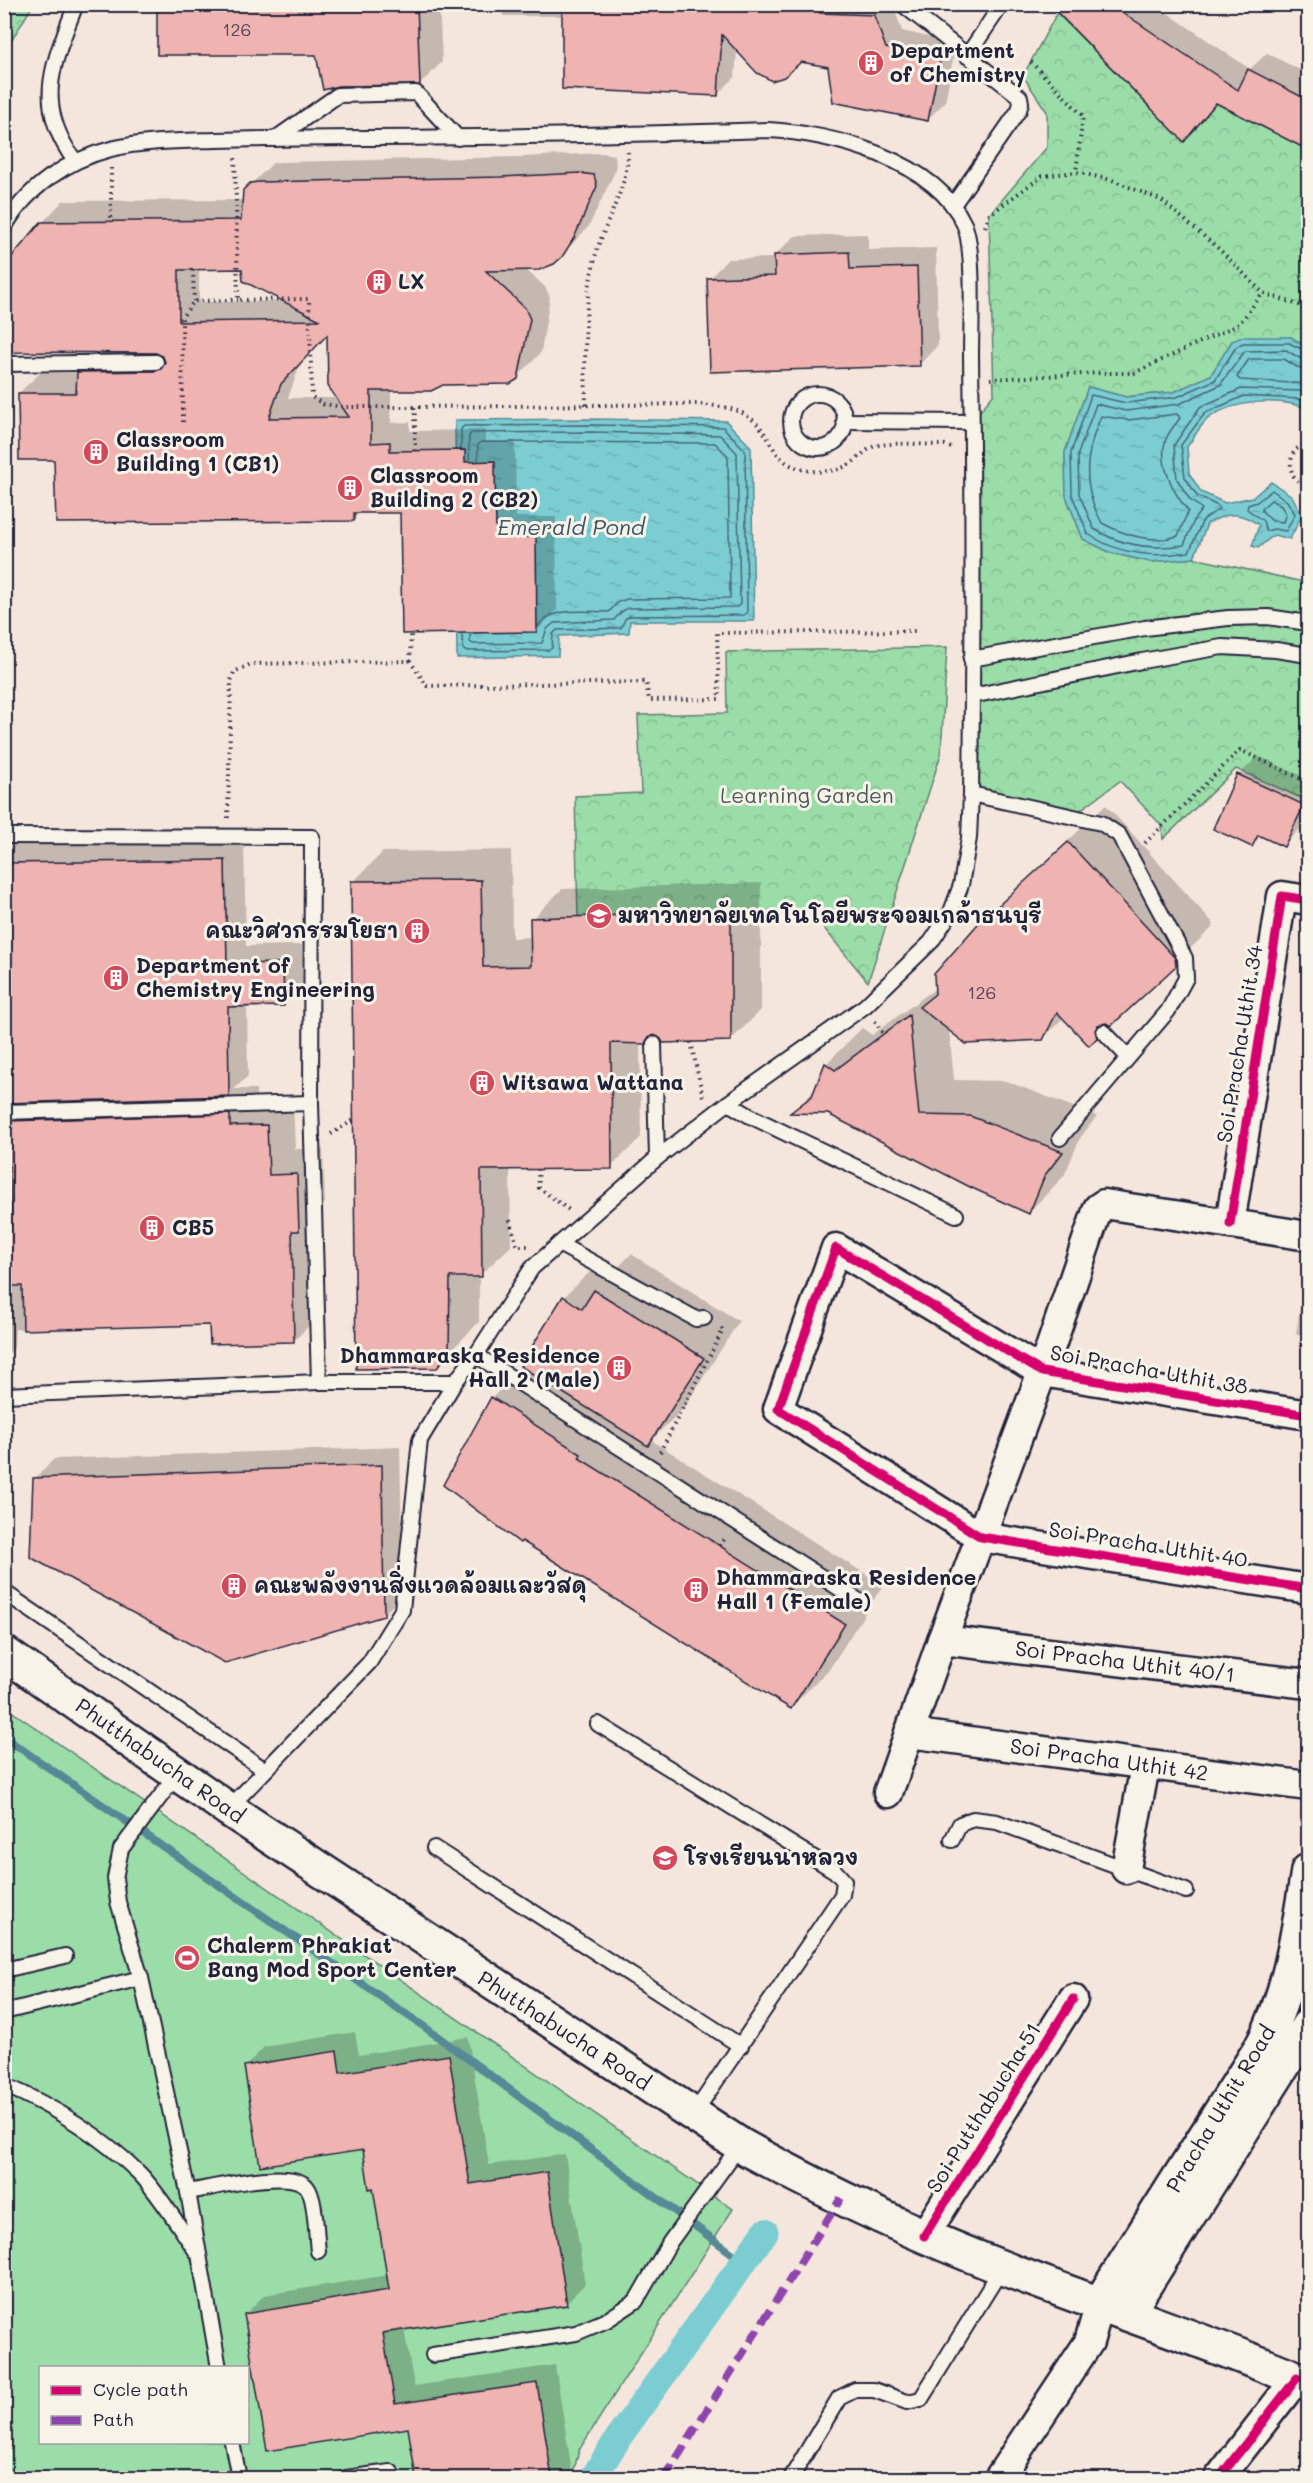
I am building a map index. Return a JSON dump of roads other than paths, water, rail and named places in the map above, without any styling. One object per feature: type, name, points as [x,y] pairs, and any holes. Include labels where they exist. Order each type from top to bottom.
[{"type":"main road","name":"Phutthabucha Road","points":[[4,1653],[228,1809],[740,2145],[810,2184],[924,2236],[1002,2268],[1113,2308]]},
{"type":"main road","name":"Pracha Uthit Road","points":[[1113,2308],[1274,2024],[1294,1961],[1308,1871]]},
{"type":"main road","name":"Pracha Uthit Road","points":[[1113,2308],[1308,2026]]},
{"type":"main road","points":[[1113,2308],[1303,2381]]},
{"type":"street","name":"Soi Pracha Uthit 34","points":[[1230,1224],[1282,896],[1308,900]]},
{"type":"street","points":[[888,1793],[942,1640],[1042,1372],[1096,1213],[1101,1205],[1308,1236]]},
{"type":"street","name":"Soi Pracha Uthit 38","points":[[981,1537],[778,1409],[836,1248],[1042,1372],[1308,1415]]},
{"type":"street","name":"Soi Pracha Uthit 40","points":[[981,1537],[1308,1589]]},
{"type":"street","name":"Soi Pracha Uthit 40/1","points":[[942,1640],[1308,1684]]},
{"type":"street","name":"Soi Pracha Uthit 42","points":[[909,1734],[1308,1786]]},
{"type":"street","points":[[1126,1869],[1145,1766]]},
{"type":"street","name":"Soi Putthabucha 51","points":[[924,2236],[1073,2000]]},
{"type":"street","points":[[999,2478],[1113,2308]]},
{"type":"street","points":[[1219,2478],[1303,2381]]},
{"type":"lane","points":[[75,161],[66,149],[54,122],[49,85],[53,66],[76,4]]},
{"type":"lane","points":[[902,4],[1020,97],[1019,110],[953,205]]},
{"type":"lane","points":[[967,56],[1002,4]]},
{"type":"lane","points":[[275,138],[338,95],[416,93],[458,138]]},
{"type":"lane","points":[[4,228],[18,207],[34,190],[53,174],[75,161],[111,149],[168,141],[275,138],[458,138],[768,130],[820,136],[871,152],[900,165],[940,190],[953,205],[965,225],[970,270],[972,380],[971,794],[969,838],[961,885],[951,912],[931,942],[865,1006],[728,1103],[657,1158],[532,1268],[476,1355],[455,1382],[420,1440],[402,1610],[369,1663],[228,1809]]},
{"type":"lane","points":[[4,364],[156,362]]},
{"type":"lane","points":[[844,421],[971,422]]},
{"type":"lane","points":[[971,659],[1145,628],[1228,618],[1268,617],[1308,623]]},
{"type":"lane","points":[[972,696],[1222,647],[1276,650],[1308,655]]},
{"type":"lane","points":[[971,794],[1101,823],[1119,835],[1185,958],[1186,978],[1168,1011],[1060,1138]]},
{"type":"lane","points":[[4,836],[312,837],[311,1103],[319,1382]]},
{"type":"lane","points":[[1104,1032],[1128,1057]]},
{"type":"lane","points":[[654,1044],[657,1158]]},
{"type":"lane","points":[[4,1112],[311,1103]]},
{"type":"lane","points":[[728,1103],[750,1116],[956,1215]]},
{"type":"lane","points":[[559,1244],[696,1319],[704,1318]]},
{"type":"lane","points":[[476,1355],[859,1601]]},
{"type":"lane","points":[[4,1395],[319,1382],[455,1382]]},
{"type":"lane","points":[[4,1592],[265,1770]]},
{"type":"lane","points":[[598,1724],[835,1871],[844,1881],[842,1895],[693,2115]]},
{"type":"lane","points":[[178,1773],[121,1849],[115,1878],[118,1902],[141,1978],[189,2192],[219,2366]]},
{"type":"lane","points":[[952,1840],[960,1824],[982,1818],[1015,1827],[1186,1891]]},
{"type":"lane","points":[[434,1848],[741,2046]]},
{"type":"lane","points":[[4,1970],[64,1956]]},
{"type":"lane","points":[[4,2012],[141,1978]]},
{"type":"lane","points":[[4,2085],[39,2100],[92,2135],[140,2174],[199,2255]]},
{"type":"lane","points":[[434,2355],[576,2333],[607,2320],[636,2301],[670,2242],[740,2145]]},
{"type":"lane","points":[[189,2192],[280,2177],[301,2182],[308,2188],[311,2196],[318,2251]]},
{"type":"lane","points":[[791,2478],[839,2398],[855,2390],[874,2390],[907,2402],[921,2399],[1002,2268]]},
{"type":"lane","points":[[232,2444],[239,2478]]},
{"type":"lane","points":[[346,2478],[391,2472]]},
{"type":"water","points":[[1242,337],[1291,337],[1308,348],[1308,409],[1285,403],[1258,402],[1221,411],[1204,423],[1187,447],[1189,473],[1201,492],[1225,503],[1253,497],[1271,482],[1292,496],[1302,515],[1290,539],[1274,535],[1258,548],[1252,546],[1259,525],[1239,515],[1227,515],[1207,524],[1194,558],[1151,562],[1111,553],[1083,539],[1066,496],[1065,452],[1088,387],[1126,397],[1174,392],[1211,375],[1232,341]]},
{"type":"water","name":"Emerald Pond","points":[[455,420],[726,421],[751,447],[754,621],[630,621],[629,633],[559,636],[558,656],[457,658]]},
{"type":"waterway","points":[[4,1737],[426,2028],[744,2262]]},
{"type":"waterway","points":[[593,2478],[621,2434],[765,2232]]},
{"type":"place","name":"Department of Chemistry","points":[[871,63]]},
{"type":"place","name":"LX","points":[[379,282]]},
{"type":"place","name":"Classroom Building 1 (CB1)","points":[[96,452]]},
{"type":"place","name":"Classroom Building 2 (CB2)","points":[[350,488]]},
{"type":"place","name":"มหาวิทยาลัยเทคโนโลยีพระจอมเกล้าธนบุรี","points":[[599,916]]},
{"type":"place","name":"คณะวิศวกรรมโยธา","points":[[417,931]]},
{"type":"place","name":"Department of Chemistry Engineering","points":[[116,978]]},
{"type":"place","name":"Witsawa Wattana","points":[[482,1083]]},
{"type":"place","name":"CB5","points":[[152,1228]]},
{"type":"place","name":"Dhammaraska Residence Hall 2 (Male)","points":[[619,1368]]},
{"type":"place","name":"คณะพลังงานสิ่งแวดล้อมและวัสดุ","points":[[234,1586]]},
{"type":"place","name":"Dhammaraska Residence Hall 1 (Female)","points":[[696,1590]]},
{"type":"place","name":"โรงเรียนนาหลวง","points":[[665,1858]]},
{"type":"place","name":"Chalerm Phrakiat Bang Mod Sport Center","points":[[187,1958]]},
{"type":"park label","name":"Learning Garden","points":[[807,796]]}]
